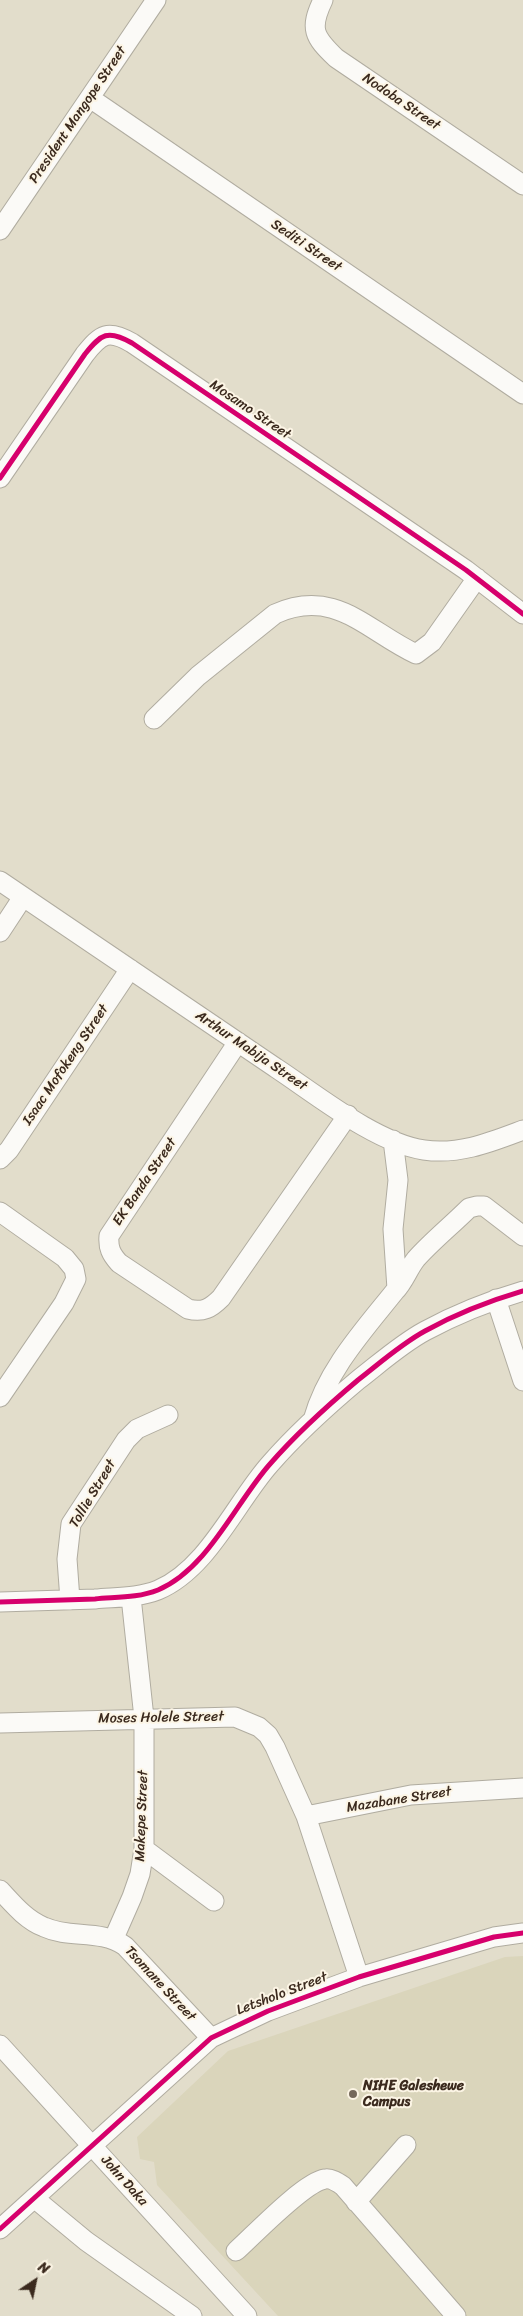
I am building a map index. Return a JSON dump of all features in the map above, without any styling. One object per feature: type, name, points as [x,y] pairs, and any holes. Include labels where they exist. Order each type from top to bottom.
[{"type":"street","name":"President Mangope Street","points":[[1,226],[156,0]]},
{"type":"street","name":"Nodoba Street","points":[[323,0],[314,24],[316,37],[336,58],[523,185]]},
{"type":"street","name":"Sediti Street","points":[[90,98],[523,394]]},
{"type":"street","name":"Mosamo Street","points":[[0,478],[85,354],[96,341],[106,335],[115,334],[132,343],[477,578],[523,614]]},
{"type":"street","points":[[154,718],[198,676],[276,614],[289,608],[299,605],[317,606],[346,612],[416,654],[432,642],[477,578]]},
{"type":"street","name":"Arthur Mabija Street","points":[[0,881],[348,1115],[393,1140],[423,1150],[445,1152],[465,1150],[523,1130]]},
{"type":"street","points":[[0,932],[23,897]]},
{"type":"street","name":"Isaac Mofokeng Street","points":[[0,1159],[9,1150],[130,969]]},
{"type":"street","name":"EK Banda Street","points":[[238,1042],[109,1236],[108,1245],[110,1252],[119,1263],[188,1309],[206,1310],[221,1298],[348,1115]]},
{"type":"street","points":[[393,1140],[398,1180],[393,1229],[397,1289]]},
{"type":"street","points":[[313,1420],[319,1396],[366,1326],[397,1289],[416,1260],[469,1208],[484,1206],[523,1236]]},
{"type":"street","points":[[0,1212],[66,1258],[74,1269],[76,1279],[64,1303],[0,1397]]},
{"type":"street","points":[[0,1602],[131,1596],[158,1590],[183,1574],[226,1527],[270,1464],[313,1420],[394,1351],[431,1328],[496,1299],[523,1291]]},
{"type":"street","points":[[496,1299],[523,1381]]},
{"type":"street","name":"Tollie Street","points":[[70,1600],[67,1558],[71,1524],[126,1440],[137,1429],[168,1416]]},
{"type":"street","name":"Makepe Street","points":[[114,1938],[140,1874],[144,1849],[144,1718],[131,1596]]},
{"type":"street","name":"Moses Holele Street","points":[[0,1723],[235,1717],[259,1728],[268,1735],[306,1816],[359,1977]]},
{"type":"street","name":"Mazabane Street","points":[[306,1816],[411,1795],[523,1788]]},
{"type":"street","points":[[144,1849],[214,1901]]},
{"type":"street","name":"Tsomane Street","points":[[0,1890],[30,1920],[44,1928],[114,1938],[140,1960],[211,2038]]},
{"type":"street","name":"Letsholo Street","points":[[0,2229],[211,2038],[268,2011],[359,1977],[494,1937],[523,1933]]},
{"type":"street","name":"John Daka","points":[[0,2045],[247,2316]]},
{"type":"street","points":[[356,2202],[406,2145]]},
{"type":"street","points":[[236,2251],[316,2181],[326,2178],[334,2180],[343,2186],[456,2316]]},
{"type":"street","points":[[34,2198],[86,2241],[192,2316]]},
{"type":"shaded area","name":"NIHE Galeshewe Campus","points":[[523,1956],[523,2316],[278,2316],[157,2185],[154,2162],[140,2159],[137,2137],[228,2051],[505,1957]]},
{"type":"cycle path","points":[[0,478],[85,354],[101,338],[111,335],[117,336],[132,343],[466,570],[523,614]]},
{"type":"cycle path","points":[[0,1602],[135,1596],[158,1590],[176,1580],[192,1567],[206,1551],[257,1479],[280,1453],[312,1420],[358,1380],[399,1348],[425,1331],[473,1308],[523,1291]]},
{"type":"cycle path","points":[[0,2229],[211,2038],[268,2011],[359,1977],[494,1937],[523,1933]]},
{"type":"place","name":"NIHE Galeshewe Campus","points":[[353,2094]]}]
